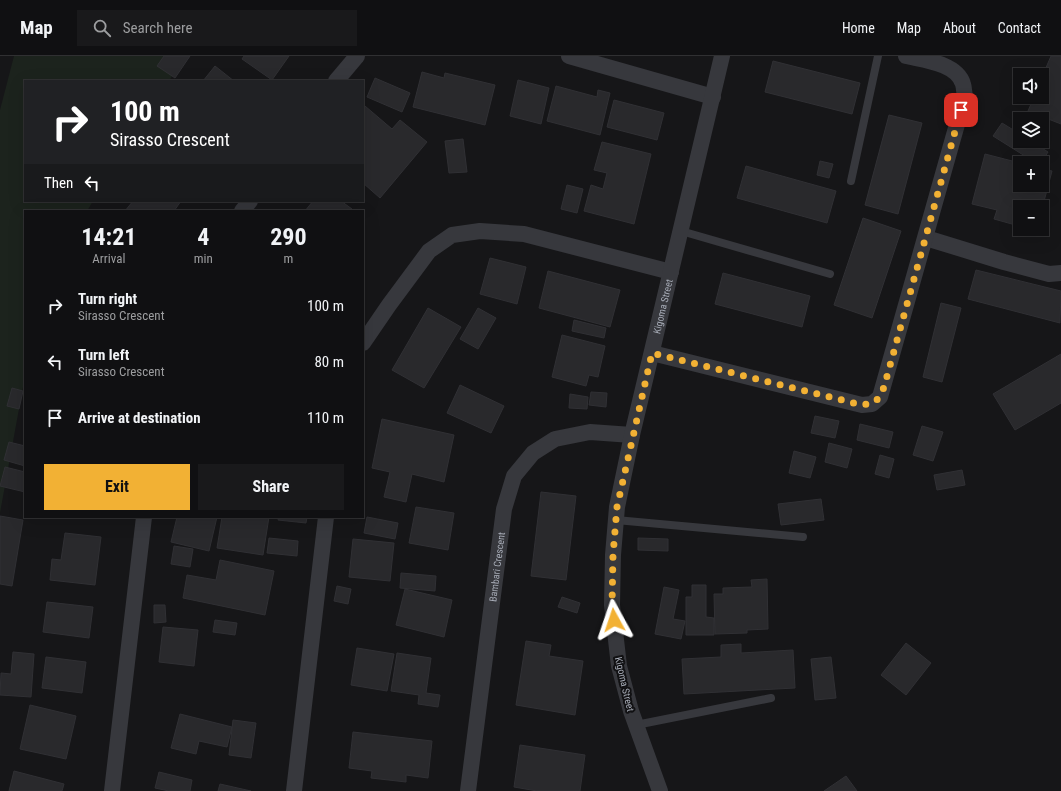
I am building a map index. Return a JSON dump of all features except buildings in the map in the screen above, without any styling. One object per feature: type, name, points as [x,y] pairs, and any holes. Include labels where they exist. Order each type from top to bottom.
[{"type":"street","points":[[337,80],[357,56]]},
{"type":"street","points":[[569,56],[713,97]]},
{"type":"street","name":"Kigoma Street","points":[[660,791],[636,725],[619,666],[612,605],[613,555],[617,507],[632,435],[722,56]]},
{"type":"street","points":[[652,353],[862,405],[872,404],[880,397],[965,96],[963,82],[955,72],[942,64],[906,56]]},
{"type":"street","points":[[243,210],[249,202]]},
{"type":"street","points":[[364,342],[389,304],[429,250],[452,235],[480,230],[524,234],[671,272]]},
{"type":"street","points":[[926,238],[1011,264],[1049,274],[1061,274]]},
{"type":"street","name":"Bambari Crescent","points":[[468,791],[504,509],[514,476],[533,453],[556,439],[590,432],[632,435]]},
{"type":"street","points":[[112,791],[144,518]]},
{"type":"street","points":[[294,791],[326,518]]},
{"type":"lane","points":[[851,181],[878,56]]},
{"type":"lane","points":[[681,231],[830,274]]},
{"type":"lane","points":[[616,520],[803,537]]},
{"type":"lane","points":[[636,725],[771,698]]},
{"type":"shaded area","points":[[14,56],[184,56],[170,80],[24,80],[24,202],[92,202],[88,210],[24,210],[24,381],[0,513],[0,110]]},
{"type":"route","points":[[614,620],[612,605],[613,555],[617,507],[632,435],[652,353],[862,405],[872,404],[880,397],[884,387],[961,110]]}]
